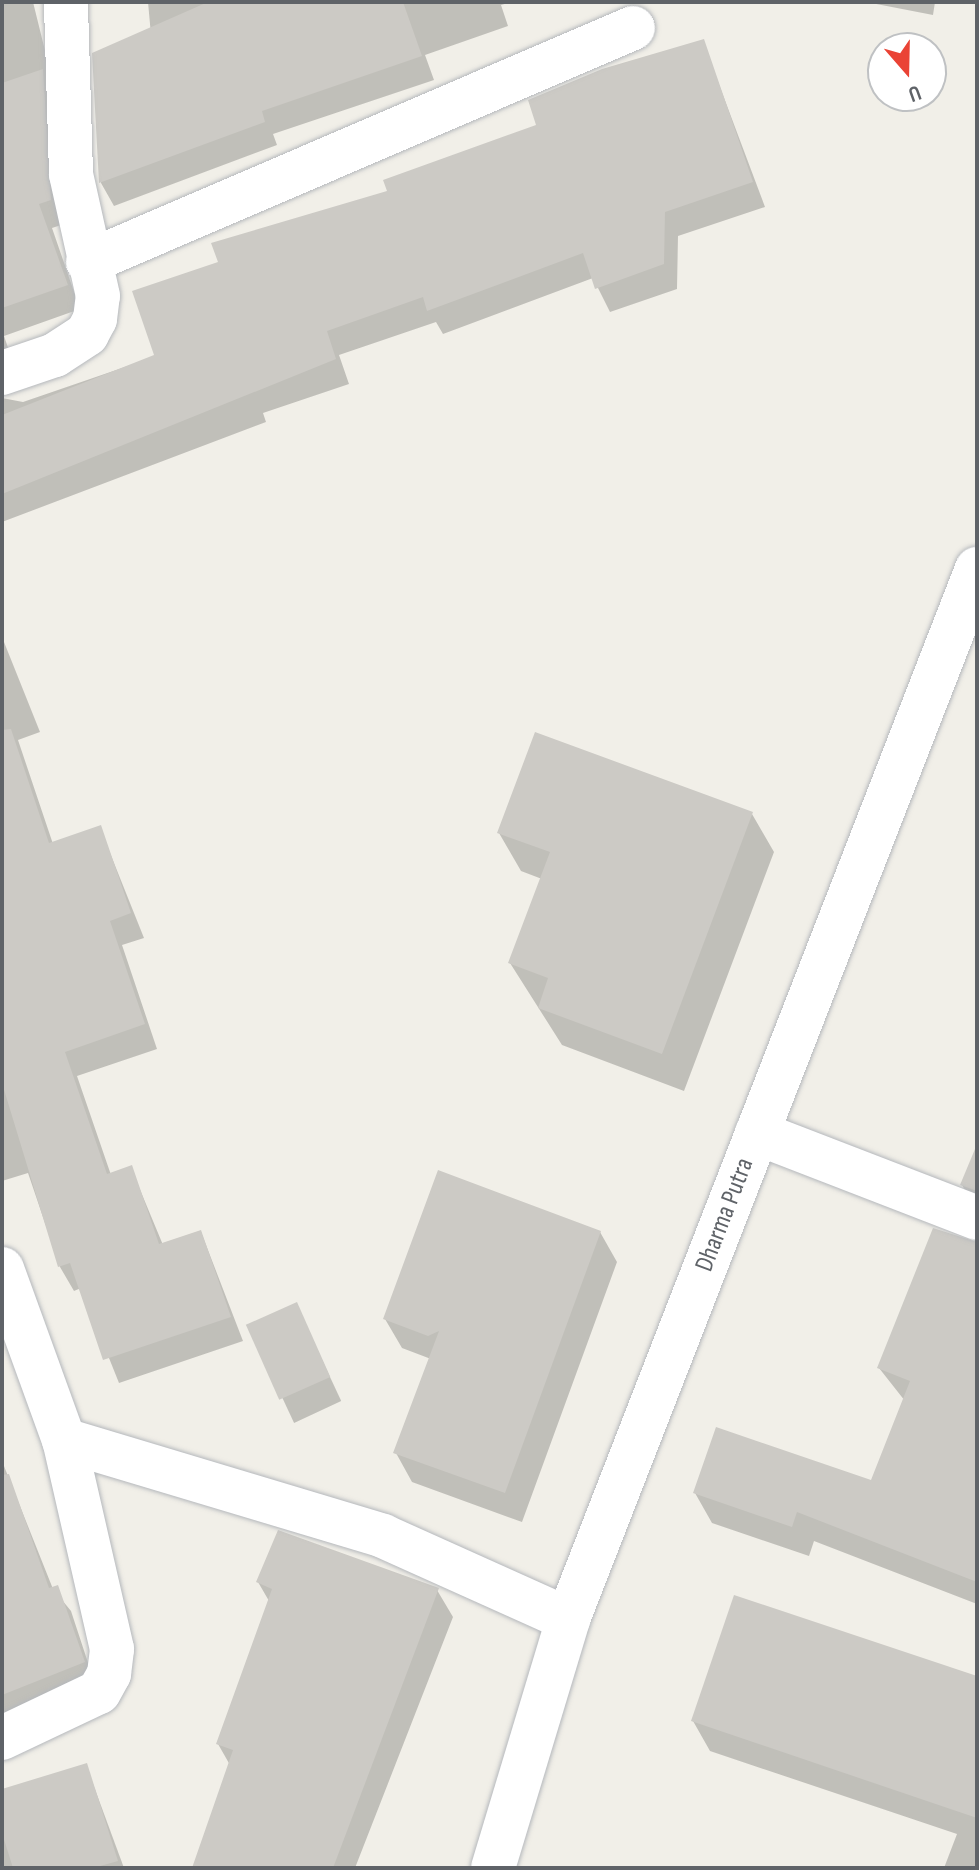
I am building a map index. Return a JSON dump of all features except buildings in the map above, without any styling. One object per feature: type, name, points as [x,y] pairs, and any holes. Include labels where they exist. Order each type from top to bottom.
[{"type":"street","points":[[2,373],[87,334],[98,296],[88,262],[66,118],[66,2]]},
{"type":"street","points":[[88,262],[633,28]]},
{"type":"street","name":"Dharma Putra","points":[[493,1868],[568,1619],[977,569]]},
{"type":"street","points":[[757,1133],[977,1218]]},
{"type":"street","points":[[2,1269],[64,1440],[107,1622],[109,1674],[99,1692],[2,1738]]},
{"type":"street","points":[[64,1440],[383,1536],[568,1619]]}]
